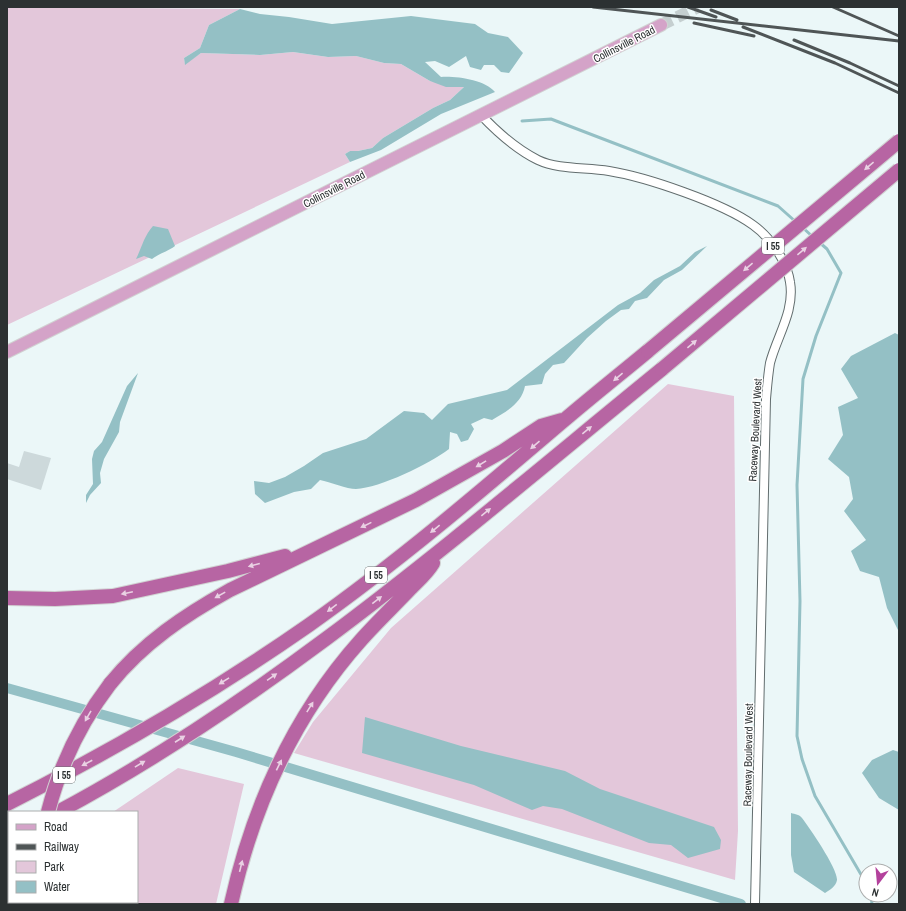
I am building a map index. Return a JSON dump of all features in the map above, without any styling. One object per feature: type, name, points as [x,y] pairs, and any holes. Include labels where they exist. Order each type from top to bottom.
[{"type":"highway","name":"I 55","points":[[7,804],[121,744],[175,712],[251,664],[371,578],[460,509],[564,420],[899,141]]},
{"type":"highway","name":"I 55","points":[[60,811],[155,755],[270,679],[377,600],[662,369],[899,170]]},
{"type":"highway","points":[[48,811],[62,768],[78,734],[95,704],[136,655],[182,617],[230,590],[416,500],[463,475],[541,426],[564,420]]},
{"type":"highway","points":[[231,904],[253,824],[267,789],[290,741],[309,707],[361,640],[431,567],[444,546]]},
{"type":"highway","points":[[7,598],[55,599],[113,596],[228,571],[318,548]]},
{"type":"main road","name":"Collinsville Road","points":[[7,352],[662,25]]},
{"type":"street","name":"Raceway Boulevard West","points":[[481,115],[500,135],[539,160],[561,167],[611,171],[688,194],[726,210],[753,224],[767,237],[782,259],[790,281],[791,300],[770,363],[766,399],[755,904]]},
{"type":"green space","points":[[7,7],[240,9],[209,25],[200,48],[184,58],[185,64],[201,53],[260,55],[293,52],[328,57],[356,56],[384,63],[401,64],[430,81],[464,87],[450,100],[433,108],[383,138],[372,148],[350,151],[345,154],[350,162],[7,325]]},
{"type":"green space","points":[[668,384],[734,396],[738,831],[735,880],[294,753],[313,722],[391,628]]},
{"type":"green space","points":[[178,768],[244,784],[216,904],[57,904],[138,903],[138,811],[114,811]]},
{"type":"water","points":[[240,9],[260,14],[332,24],[411,16],[475,24],[488,33],[508,37],[523,53],[509,73],[501,72],[494,65],[484,65],[481,70],[470,67],[466,56],[449,67],[435,61],[425,62],[441,77],[455,77],[478,82],[485,84],[495,92],[441,114],[381,150],[350,162],[345,154],[350,151],[372,148],[383,138],[433,108],[450,100],[464,87],[446,87],[430,81],[401,64],[384,63],[356,56],[328,57],[293,52],[260,55],[201,53],[185,65],[184,58],[200,48],[209,25]]},
{"type":"water","points":[[153,226],[168,229],[175,246],[152,259],[144,256],[136,259],[145,238]]},
{"type":"water","points":[[707,246],[682,270],[664,280],[647,298],[635,301],[629,309],[621,310],[606,321],[587,338],[564,363],[553,365],[545,374],[542,384],[525,386],[521,397],[517,402],[508,410],[492,420],[484,418],[471,424],[474,429],[468,440],[461,442],[457,434],[450,432],[449,449],[417,468],[391,480],[366,488],[352,489],[320,480],[311,489],[294,492],[265,503],[255,494],[254,481],[269,483],[285,477],[323,453],[366,439],[404,411],[424,413],[432,420],[448,404],[507,390],[618,305],[640,293],[654,280],[680,266],[695,252]]},
{"type":"water","points":[[895,333],[899,335],[899,638],[898,630],[887,608],[879,577],[860,571],[851,551],[866,540],[844,511],[853,499],[849,477],[828,459],[843,435],[838,407],[858,398],[841,369],[851,356]]},
{"type":"water","points":[[138,373],[120,422],[119,432],[104,459],[100,473],[101,483],[90,495],[86,503],[86,495],[93,484],[92,459],[94,451],[102,442],[127,386]]},
{"type":"water","points":[[365,717],[461,746],[565,771],[600,789],[714,827],[721,840],[720,849],[688,858],[671,845],[649,843],[562,809],[543,806],[532,810],[474,785],[362,753]]},
{"type":"water","points":[[893,750],[899,752],[899,810],[879,798],[862,773],[872,760]]},
{"type":"water","points":[[791,813],[799,815],[802,818],[833,867],[837,880],[832,888],[825,893],[794,872],[791,855]]},
{"type":"building","points":[[24,451],[51,458],[41,490],[7,479],[7,463],[19,467]]},
{"type":"waterway","points":[[522,121],[551,119],[778,206],[796,222]]},
{"type":"waterway","points":[[802,227],[813,237]]},
{"type":"waterway","points":[[819,242],[827,249],[841,273],[816,336],[803,379],[797,485],[800,601],[797,736],[802,759],[815,796],[858,869]]},
{"type":"waterway","points":[[7,688],[236,752],[741,904]]},
{"type":"tunnel","points":[[661,25],[698,7]]},
{"type":"railway","points":[[593,7],[899,41]]},
{"type":"railway","points":[[688,7],[716,17]]},
{"type":"railway","points":[[833,7],[899,36]]},
{"type":"railway","points":[[711,10],[737,20]]},
{"type":"railway","points":[[694,23],[754,36]]},
{"type":"railway","points":[[743,27],[835,63],[899,93]]},
{"type":"railway","points":[[794,40],[850,63],[899,86]]}]
